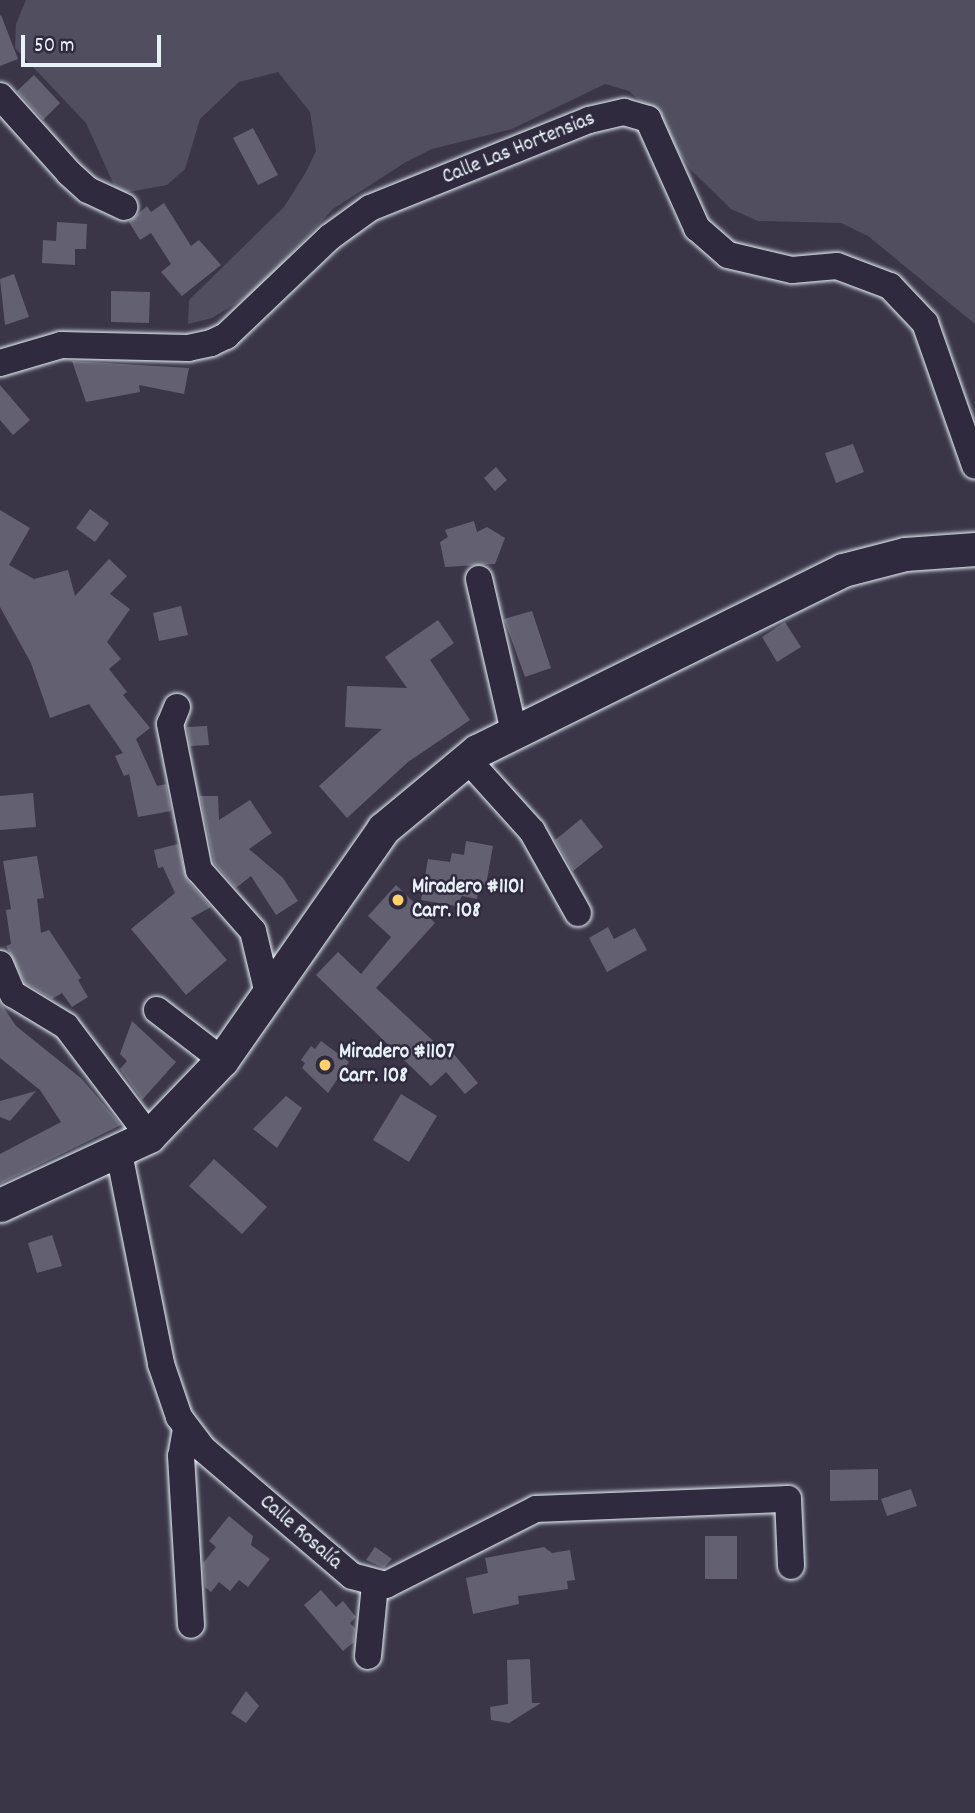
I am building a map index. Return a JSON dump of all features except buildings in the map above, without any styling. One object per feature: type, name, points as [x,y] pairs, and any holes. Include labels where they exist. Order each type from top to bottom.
[{"type":"main road","points":[[0,1205],[119,1153],[149,1136],[222,1060],[383,829],[467,759],[514,732],[843,570],[905,554],[975,550]]},
{"type":"street","points":[[0,96],[88,190],[124,206]]},
{"type":"street","name":"Calle Las Hortensias","points":[[0,363],[61,345],[188,348],[211,344],[226,336],[330,237],[370,208],[589,120],[624,112],[648,119],[696,228],[728,256],[792,270],[837,266],[890,286],[925,323],[975,466]]},
{"type":"street","points":[[479,579],[514,732]]},
{"type":"street","points":[[177,707],[170,724],[200,870],[253,932],[268,994]]},
{"type":"street","points":[[467,759],[532,831],[578,913]]},
{"type":"street","points":[[0,964],[13,994],[66,1026],[149,1136]]},
{"type":"street","points":[[158,1010],[222,1060]]},
{"type":"street","name":"Calle Rosalía","points":[[119,1153],[161,1364],[186,1429],[340,1568],[375,1584]]},
{"type":"street","points":[[186,1429],[181,1456],[191,1625]]},
{"type":"street","points":[[368,1656],[375,1584],[386,1585],[536,1509],[788,1499],[792,1554]]},
{"type":"shaded area","points":[[26,0],[975,0],[975,324],[868,236],[841,223],[758,221],[731,209],[691,170],[650,111],[629,91],[605,84],[512,129],[432,149],[406,162],[333,209],[257,291],[212,318],[188,324],[189,300],[284,207],[306,172],[316,151],[310,112],[278,72],[239,82],[200,119],[185,169],[167,185],[118,194],[86,123],[15,48],[16,24]]},
{"type":"place","name":"Miradero #1101 Carr. 108","points":[[398,900]]},
{"type":"place","name":"Miradero #1107 Carr. 108","points":[[325,1065]]}]
